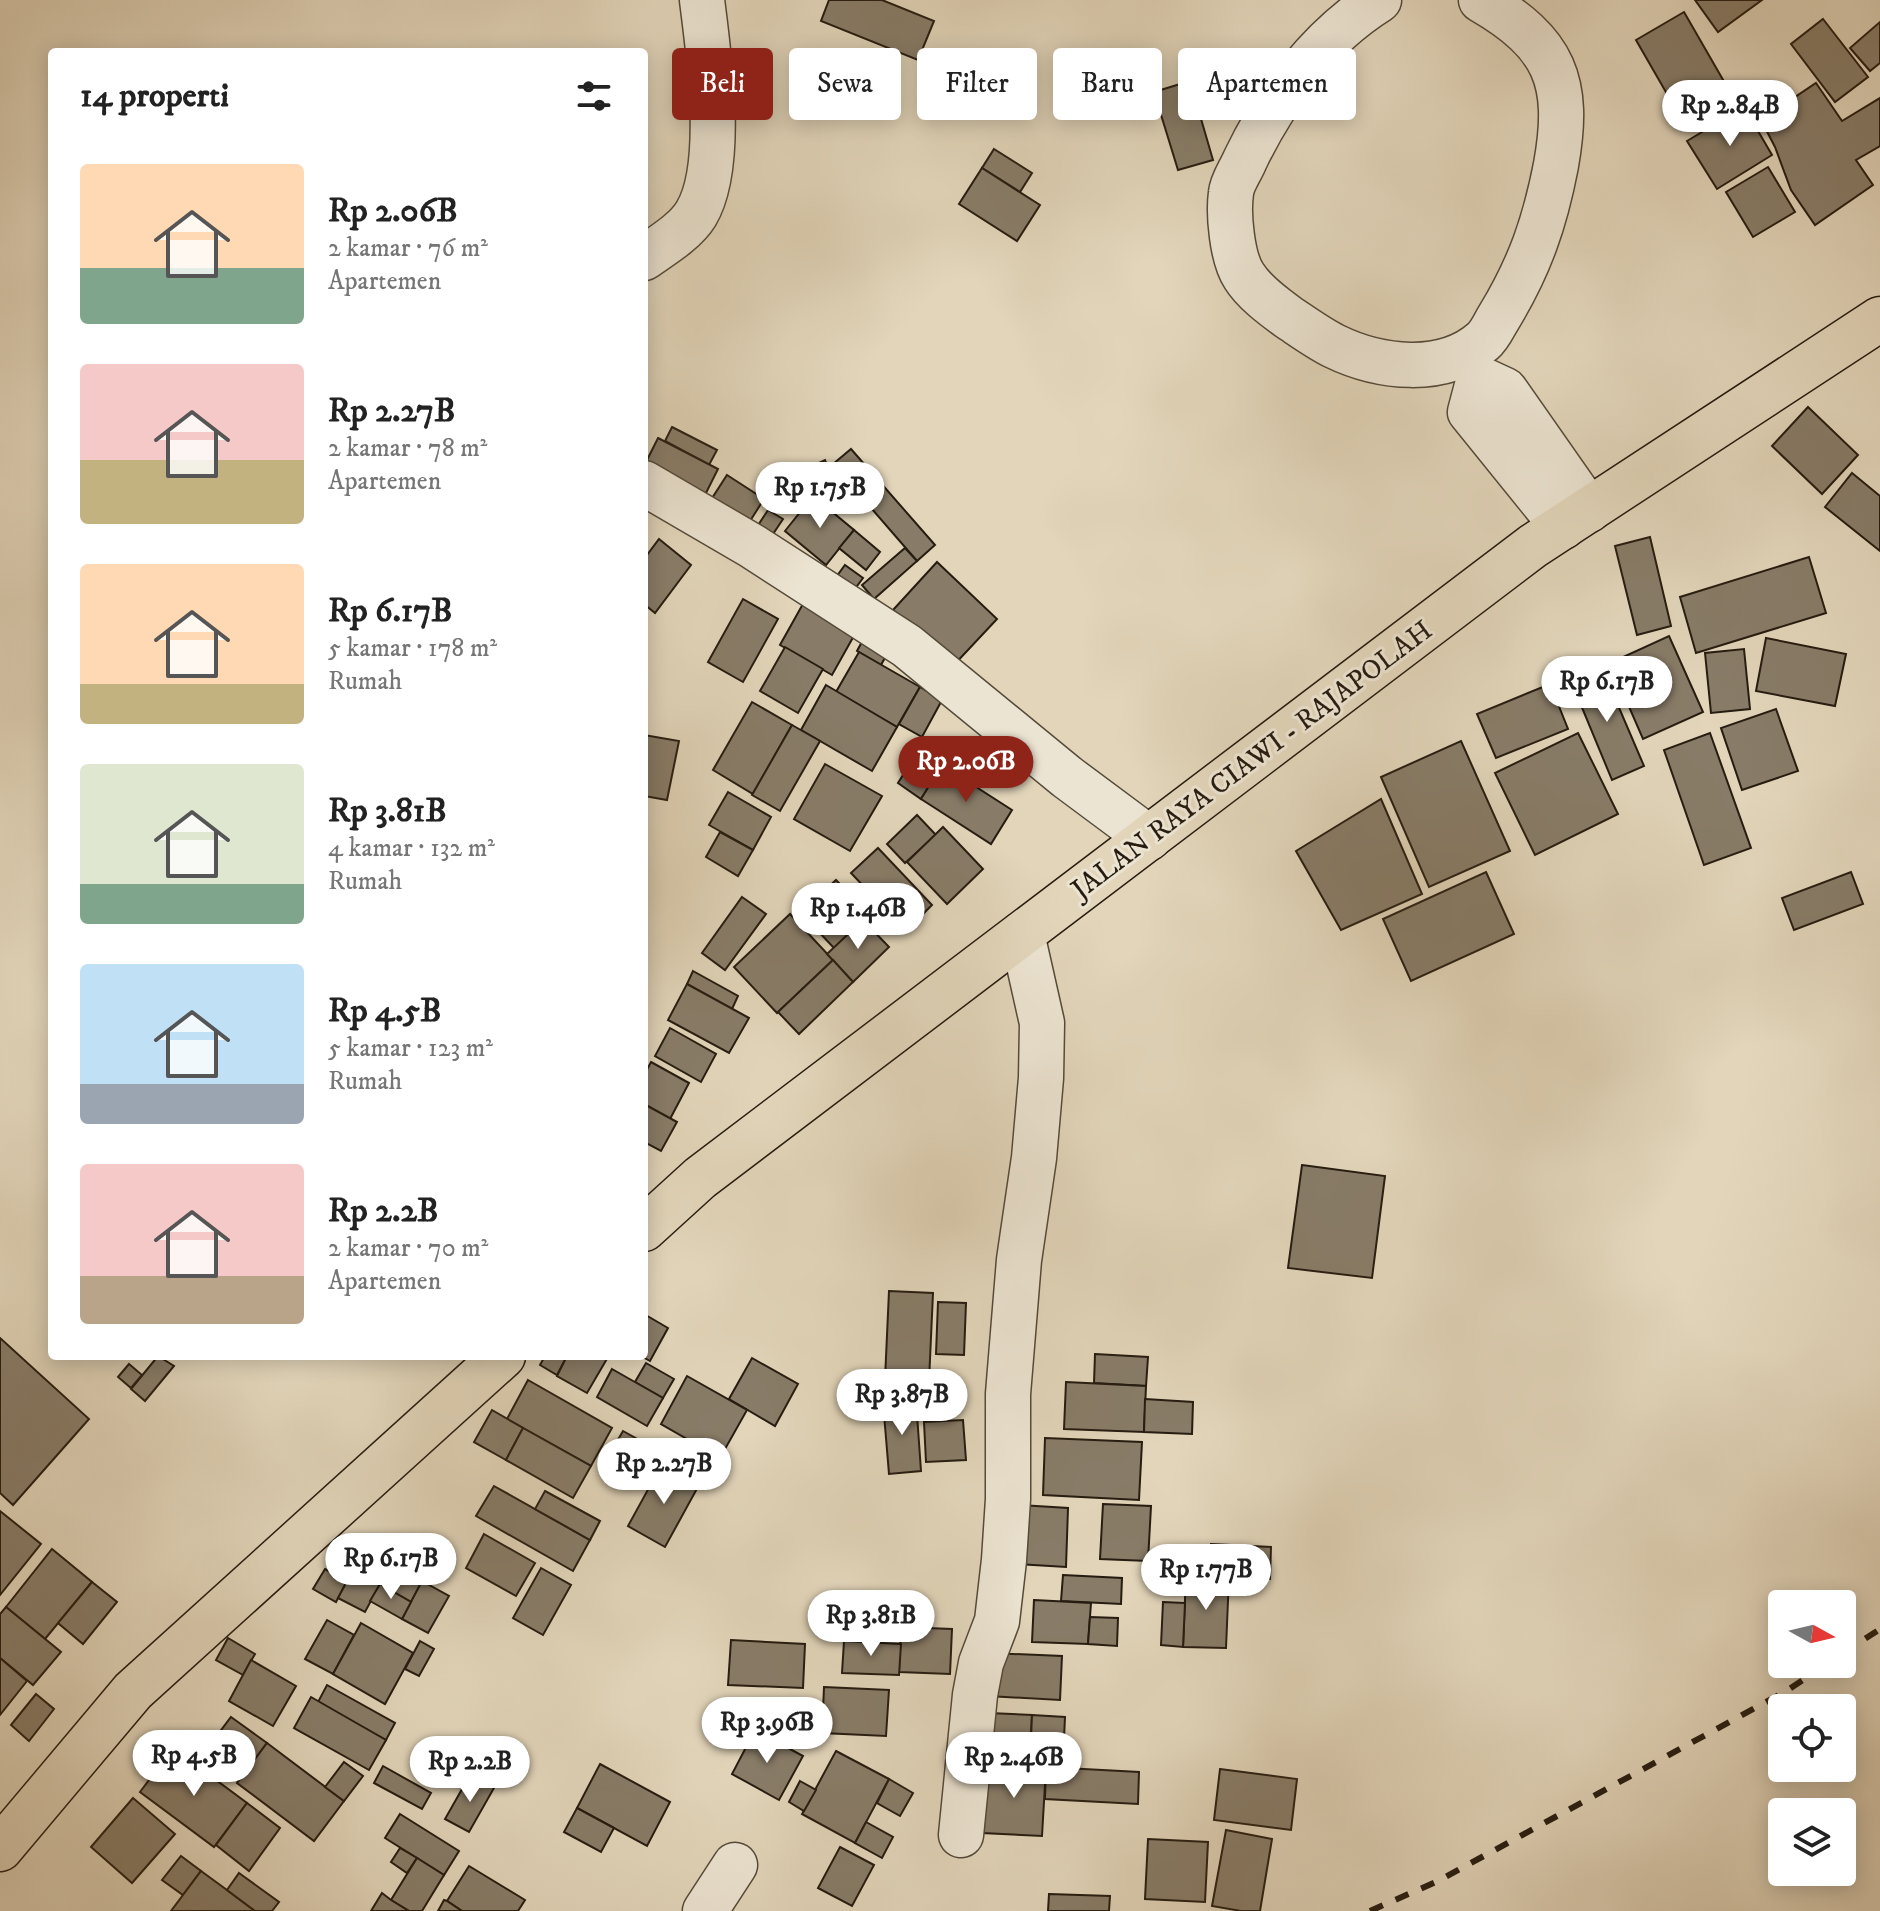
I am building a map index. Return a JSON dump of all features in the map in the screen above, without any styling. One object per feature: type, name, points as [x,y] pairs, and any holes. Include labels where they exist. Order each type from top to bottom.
[{"type":"highway","name":"JALAN RAYA CIAWI - RAJAPOLAH","points":[[648,1225],[700,1178],[1533,546],[1880,319]]},
{"type":"highway","points":[[0,1849],[133,1691],[499,1360]]},
{"type":"street","points":[[648,255],[694,217],[708,182],[711,76],[702,0]]},
{"type":"street","points":[[1379,0],[1350,18],[1311,57],[1254,141],[1231,191],[1232,233],[1243,276],[1273,306],[1334,346],[1368,358],[1402,364],[1473,366],[1505,390],[1576,518]]},
{"type":"street","points":[[1473,366],[1517,288],[1546,216],[1561,134],[1562,99],[1554,70],[1541,46],[1522,26],[1481,0]]},
{"type":"street","points":[[648,485],[752,546],[907,646],[1067,777],[1149,838]]},
{"type":"street","points":[[961,1835],[975,1695],[981,1663],[997,1621],[1004,1560],[1008,1499],[1008,1394],[1019,1260],[1034,1158],[1041,1078],[1042,1023],[1022,934]]},
{"type":"street","points":[[705,1911],[735,1865]]},
{"type":"building","points":[[829,0],[882,0],[934,21],[923,48],[917,48],[917,60],[901,53],[901,48],[888,48],[821,21]]},
{"type":"building","points":[[1695,0],[1762,0],[1718,32]]},
{"type":"building","points":[[1684,12],[1730,92],[1682,120],[1636,40]]},
{"type":"building","points":[[1823,19],[1868,77],[1835,102],[1791,44]]},
{"type":"building","points":[[1880,22],[1880,63],[1870,71],[1850,48]]},
{"type":"building","points":[[1816,83],[1842,121],[1880,98],[1880,146],[1856,160],[1873,185],[1815,225],[1791,190],[1761,120]]},
{"type":"building","points":[[1178,85],[1178,120],[1201,120],[1213,160],[1178,170],[1162,118],[1162,90]]},
{"type":"building","points":[[1744,107],[1772,155],[1717,189],[1687,141]]},
{"type":"building","points":[[994,149],[1032,173],[1020,192],[982,168]]},
{"type":"building","points":[[1768,167],[1795,212],[1753,237],[1726,192]]},
{"type":"building","points":[[982,168],[1040,205],[1017,241],[959,204]]},
{"type":"building","points":[[1808,407],[1858,455],[1822,494],[1772,446]]},
{"type":"building","points":[[672,427],[717,450],[709,465],[665,441]]},
{"type":"building","points":[[658,438],[718,469],[700,505],[648,469],[648,458]]},
{"type":"building","points":[[851,449],[935,545],[917,561],[833,464]]},
{"type":"building","points":[[825,460],[833,480],[803,493],[795,474]]},
{"type":"building","points":[[1852,473],[1880,496],[1880,551],[1825,507]]},
{"type":"building","points":[[727,475],[764,499],[745,529],[707,506]]},
{"type":"building","points":[[789,480],[801,498],[781,511],[769,493]]},
{"type":"building","points":[[813,496],[854,530],[826,565],[785,531]]},
{"type":"building","points":[[768,510],[783,519],[769,540],[755,530]]},
{"type":"building","points":[[854,530],[880,552],[866,570],[839,548]]},
{"type":"building","points":[[1650,537],[1671,626],[1637,635],[1615,546]]},
{"type":"building","points":[[659,539],[691,565],[655,613],[648,607],[648,554]]},
{"type":"building","points":[[905,548],[917,561],[874,599],[862,585]]},
{"type":"building","points":[[1809,557],[1826,613],[1696,653],[1680,597]]},
{"type":"building","points":[[937,562],[997,619],[952,667],[893,610]]},
{"type":"building","points":[[845,565],[863,578],[848,598],[831,584]]},
{"type":"building","points":[[743,599],[778,619],[743,682],[708,662]]},
{"type":"building","points":[[804,602],[856,632],[832,675],[780,645]]},
{"type":"building","points":[[1669,636],[1703,712],[1643,739],[1610,663]]},
{"type":"building","points":[[1766,638],[1846,654],[1835,706],[1756,691]]},
{"type":"building","points":[[863,640],[887,654],[881,665],[857,651]]},
{"type":"building","points":[[785,647],[823,669],[798,713],[760,691]]},
{"type":"building","points":[[1744,649],[1750,709],[1711,713],[1705,653]]},
{"type":"building","points":[[859,652],[920,687],[897,727],[836,692]]},
{"type":"building","points":[[1602,668],[1644,766],[1612,780],[1571,681]]},
{"type":"building","points":[[1550,684],[1568,729],[1496,758],[1477,714]]},
{"type":"building","points":[[826,685],[897,727],[872,771],[801,730]]},
{"type":"building","points":[[920,687],[942,700],[922,737],[899,724]]},
{"type":"building","points":[[752,702],[792,725],[753,794],[713,770]]},
{"type":"building","points":[[1776,709],[1798,771],[1742,790],[1721,728]]},
{"type":"building","points":[[792,725],[820,741],[780,811],[752,795]]},
{"type":"building","points":[[1578,733],[1618,814],[1535,855],[1495,773]]},
{"type":"building","points":[[1710,733],[1751,848],[1704,865],[1664,750]]},
{"type":"building","points":[[648,736],[679,741],[667,800],[648,797]]},
{"type":"building","points":[[1461,741],[1510,851],[1429,887],[1381,777]]},
{"type":"building","points":[[918,751],[942,766],[921,799],[898,783]]},
{"type":"building","points":[[825,764],[882,796],[850,851],[794,819]]},
{"type":"building","points":[[942,765],[1012,810],[991,844],[921,799]]},
{"type":"building","points":[[728,792],[771,817],[753,850],[709,825]]},
{"type":"building","points":[[1381,799],[1422,894],[1341,930],[1296,851]]},
{"type":"building","points":[[917,815],[936,835],[905,863],[887,844]]},
{"type":"building","points":[[943,827],[983,869],[947,904],[907,862]]},
{"type":"building","points":[[720,832],[753,850],[738,876],[706,857]]},
{"type":"building","points":[[878,848],[932,905],[906,931],[851,873]]},
{"type":"building","points":[[1486,872],[1514,934],[1411,981],[1383,919]]},
{"type":"building","points":[[1851,872],[1863,904],[1794,930],[1782,898]]},
{"type":"building","points":[[836,880],[869,915],[834,948],[801,913]]},
{"type":"building","points":[[742,897],[766,914],[725,970],[702,953]]},
{"type":"building","points":[[790,914],[833,960],[777,1013],[734,967]]},
{"type":"building","points":[[863,920],[889,947],[853,982],[827,954]]},
{"type":"building","points":[[833,960],[853,982],[799,1034],[778,1012]]},
{"type":"building","points":[[693,971],[738,996],[732,1009],[687,984]]},
{"type":"building","points":[[687,984],[749,1018],[729,1053],[668,1020]]},
{"type":"building","points":[[670,1028],[716,1054],[701,1082],[655,1056]]},
{"type":"building","points":[[651,1062],[689,1083],[670,1119],[648,1106],[648,1068]]},
{"type":"building","points":[[648,1106],[677,1122],[661,1151],[648,1144]]},
{"type":"building","points":[[1302,1165],[1385,1176],[1372,1278],[1288,1268]]},
{"type":"building","points":[[889,1291],[933,1293],[929,1381],[885,1379]]},
{"type":"building","points":[[938,1302],[966,1303],[964,1355],[936,1354]]},
{"type":"building","points":[[648,1316],[668,1328],[648,1360]]},
{"type":"building","points":[[0,1338],[89,1419],[13,1505],[0,1493]]},
{"type":"building","points":[[1095,1354],[1148,1357],[1146,1386],[1094,1383]]},
{"type":"building","points":[[752,1358],[798,1384],[775,1426],[729,1399]]},
{"type":"building","points":[[155,1360],[164,1360],[174,1366],[145,1401],[131,1389]]},
{"type":"building","points":[[543,1360],[565,1360],[557,1375],[540,1365]]},
{"type":"building","points":[[565,1360],[606,1360],[587,1393],[557,1376]]},
{"type":"building","points":[[646,1363],[674,1379],[663,1398],[635,1382]]},
{"type":"building","points":[[129,1364],[142,1375],[131,1388],[118,1377]]},
{"type":"building","points":[[612,1369],[663,1398],[647,1426],[597,1397]]},
{"type":"building","points":[[687,1376],[747,1410],[720,1458],[661,1424]]},
{"type":"building","points":[[528,1380],[612,1428],[591,1466],[507,1419]]},
{"type":"building","points":[[1066,1382],[1146,1386],[1144,1432],[1064,1429]]},
{"type":"building","points":[[1145,1399],[1193,1402],[1192,1434],[1144,1432]]},
{"type":"building","points":[[916,1400],[921,1471],[889,1474],[883,1402]]},
{"type":"building","points":[[492,1410],[523,1428],[506,1460],[474,1442]]},
{"type":"building","points":[[963,1420],[966,1460],[926,1462],[924,1422]]},
{"type":"building","points":[[523,1428],[591,1466],[573,1498],[506,1460]]},
{"type":"building","points":[[623,1431],[657,1450],[636,1487],[602,1467]]},
{"type":"building","points":[[1045,1438],[1142,1442],[1139,1500],[1043,1495]]},
{"type":"building","points":[[662,1464],[699,1485],[665,1547],[628,1526]]},
{"type":"building","points":[[494,1486],[590,1540],[573,1571],[476,1516]]},
{"type":"building","points":[[545,1491],[600,1521],[590,1540],[535,1509]]},
{"type":"building","points":[[1103,1504],[1151,1506],[1148,1561],[1100,1559]]},
{"type":"building","points":[[1020,1505],[1068,1508],[1066,1567],[1017,1564]]},
{"type":"building","points":[[0,1511],[41,1544],[0,1595]]},
{"type":"building","points":[[484,1534],[535,1563],[516,1596],[466,1568]]},
{"type":"building","points":[[390,1544],[430,1566],[411,1602],[370,1579]]},
{"type":"building","points":[[1211,1544],[1271,1547],[1270,1579],[1210,1576]]},
{"type":"building","points":[[52,1549],[92,1582],[45,1639],[6,1607]]},
{"type":"building","points":[[541,1568],[571,1585],[543,1635],[513,1618]]},
{"type":"building","points":[[325,1569],[347,1581],[336,1602],[313,1589]]},
{"type":"building","points":[[353,1570],[380,1584],[365,1612],[338,1598]]},
{"type":"building","points":[[1063,1575],[1122,1578],[1121,1604],[1061,1601]]},
{"type":"building","points":[[1186,1575],[1229,1577],[1226,1648],[1183,1647]]},
{"type":"building","points":[[422,1581],[449,1596],[428,1633],[402,1619]]},
{"type":"building","points":[[92,1582],[117,1602],[83,1644],[58,1623]]},
{"type":"building","points":[[380,1584],[411,1602],[402,1619],[370,1601]]},
{"type":"building","points":[[1034,1600],[1091,1603],[1088,1644],[1032,1642]]},
{"type":"building","points":[[1163,1602],[1185,1603],[1183,1647],[1161,1645]]},
{"type":"building","points":[[6,1607],[61,1652],[33,1685],[0,1658],[0,1614]]},
{"type":"building","points":[[1090,1617],[1118,1618],[1117,1646],[1088,1644]]},
{"type":"building","points":[[327,1620],[354,1635],[333,1674],[305,1659]]},
{"type":"building","points":[[361,1623],[413,1653],[385,1704],[333,1674]]},
{"type":"building","points":[[901,1627],[952,1629],[950,1674],[899,1672]]},
{"type":"building","points":[[228,1638],[255,1654],[243,1675],[216,1660]]},
{"type":"building","points":[[731,1640],[805,1644],[803,1688],[728,1685]]},
{"type":"building","points":[[420,1641],[434,1649],[419,1676],[405,1669]]},
{"type":"building","points":[[844,1641],[901,1644],[899,1675],[842,1673]]},
{"type":"building","points":[[990,1653],[1062,1656],[1060,1700],[988,1696]]},
{"type":"building","points":[[0,1658],[27,1681],[0,1715]]},
{"type":"building","points":[[251,1660],[296,1686],[273,1726],[229,1701]]},
{"type":"building","points":[[327,1685],[395,1723],[386,1740],[318,1702]]},
{"type":"building","points":[[824,1687],[889,1690],[886,1736],[822,1733]]},
{"type":"building","points":[[36,1694],[54,1709],[29,1741],[11,1725]]},
{"type":"building","points":[[311,1697],[386,1740],[369,1770],[294,1728]]},
{"type":"building","points":[[989,1713],[1032,1715],[1030,1758],[986,1756]]},
{"type":"building","points":[[1032,1715],[1065,1717],[1064,1739],[1031,1738]]},
{"type":"building","points":[[231,1717],[267,1743],[239,1781],[203,1754]]},
{"type":"building","points":[[755,1730],[803,1756],[779,1800],[732,1774]]},
{"type":"building","points":[[267,1743],[344,1801],[314,1841],[237,1783]]},
{"type":"building","points":[[173,1748],[247,1803],[214,1847],[140,1792]]},
{"type":"building","points":[[836,1751],[889,1779],[855,1843],[802,1814]]},
{"type":"building","points":[[344,1762],[363,1776],[344,1801],[325,1787]]},
{"type":"building","points":[[600,1764],[670,1802],[647,1846],[577,1808]]},
{"type":"building","points":[[986,1765],[1046,1767],[1042,1836],[982,1833]]},
{"type":"building","points":[[383,1766],[431,1793],[422,1809],[374,1783]]},
{"type":"building","points":[[1046,1767],[1139,1772],[1138,1804],[1045,1799]]},
{"type":"building","points":[[1220,1769],[1297,1779],[1291,1830],[1214,1820]]},
{"type":"building","points":[[470,1775],[494,1788],[469,1832],[445,1819]]},
{"type":"building","points":[[889,1779],[913,1793],[900,1816],[877,1803]]},
{"type":"building","points":[[800,1781],[816,1790],[804,1811],[789,1802]]},
{"type":"building","points":[[133,1798],[175,1834],[132,1883],[91,1847]]},
{"type":"building","points":[[247,1803],[280,1828],[249,1871],[216,1845]]},
{"type":"building","points":[[577,1808],[614,1828],[601,1852],[564,1832]]},
{"type":"building","points":[[400,1814],[459,1851],[444,1875],[385,1838]]},
{"type":"building","points":[[866,1822],[893,1837],[882,1858],[855,1843]]},
{"type":"building","points":[[1226,1830],[1272,1839],[1260,1911],[1212,1906]]},
{"type":"building","points":[[1148,1839],[1208,1842],[1205,1902],[1145,1899]]},
{"type":"building","points":[[840,1847],[874,1865],[852,1906],[818,1888]]},
{"type":"building","points":[[400,1848],[417,1858],[407,1873],[391,1862]]},
{"type":"building","points":[[181,1856],[201,1871],[183,1895],[162,1880]]},
{"type":"building","points":[[417,1858],[444,1875],[422,1911],[409,1911],[391,1900]]},
{"type":"building","points":[[469,1866],[525,1900],[518,1911],[462,1911],[447,1901]]},
{"type":"building","points":[[201,1871],[227,1890],[255,1911],[171,1911]]},
{"type":"building","points":[[239,1873],[279,1902],[272,1911],[255,1911],[227,1890]]},
{"type":"building","points":[[382,1893],[391,1900],[409,1911],[371,1911]]},
{"type":"building","points":[[1049,1894],[1110,1896],[1109,1911],[1048,1911]]},
{"type":"building","points":[[444,1900],[447,1901],[462,1911],[438,1911]]},
{"type":"railway","points":[[1856,1645],[1880,1629]]},
{"type":"railway","points":[[1370,1911],[1438,1881],[1806,1678]]}]
